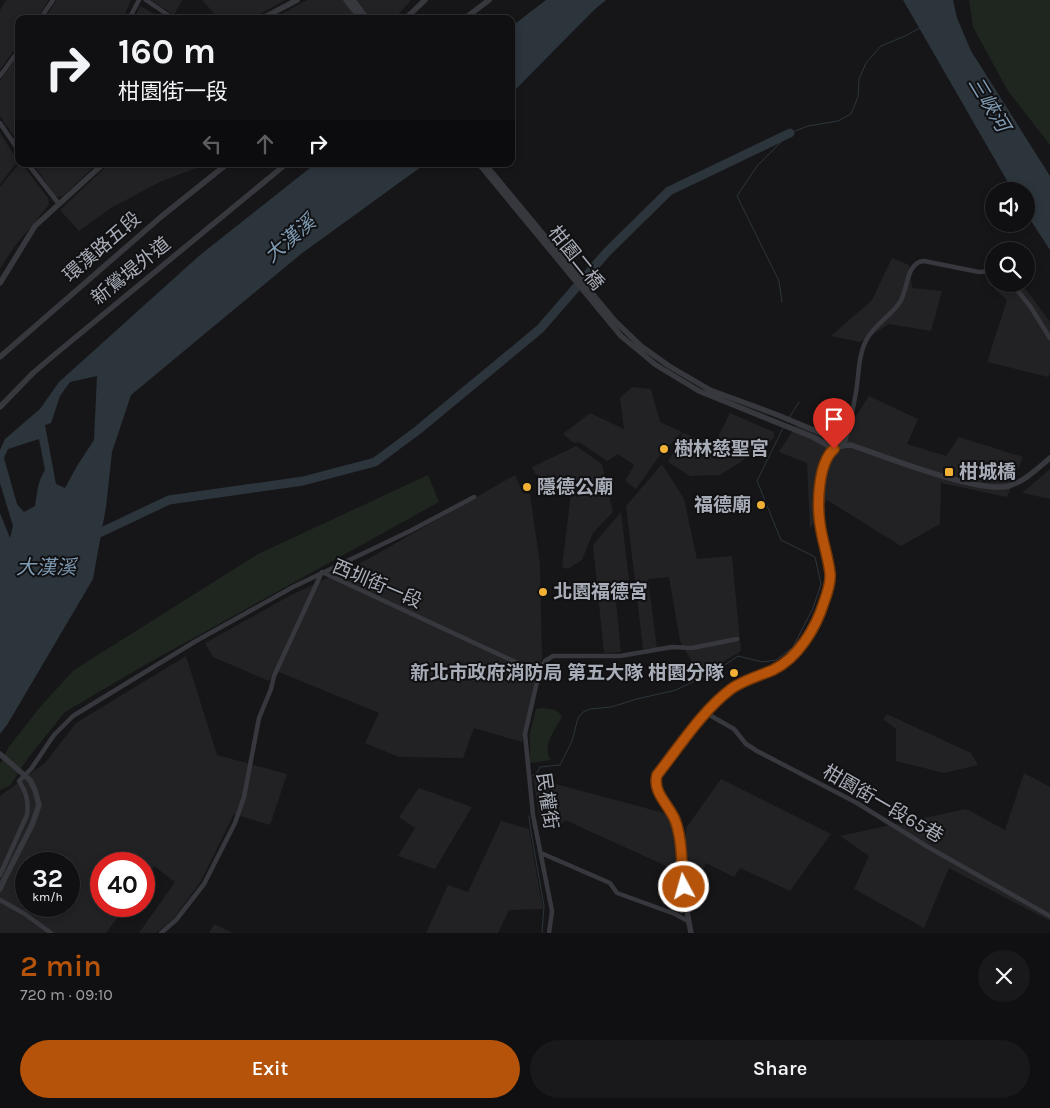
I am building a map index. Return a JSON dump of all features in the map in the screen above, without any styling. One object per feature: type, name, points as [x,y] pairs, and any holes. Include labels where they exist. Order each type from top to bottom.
[{"type":"street","points":[[43,15],[53,0]]},
{"type":"street","points":[[131,15],[139,0]]},
{"type":"street","points":[[146,0],[168,15]]},
{"type":"street","points":[[269,15],[297,0]]},
{"type":"street","points":[[346,0],[358,15]]},
{"type":"street","points":[[353,0],[364,15]]},
{"type":"street","points":[[409,15],[425,0]]},
{"type":"street","points":[[469,15],[489,0]]},
{"type":"street","points":[[0,76],[15,55]]},
{"type":"street","points":[[0,123],[15,145]]},
{"type":"street","points":[[30,167],[59,204]]},
{"type":"street","points":[[0,283],[31,232],[100,167]]},
{"type":"street","name":"環漢路五段","points":[[0,357],[154,222],[223,167]]},
{"type":"street","name":"新鶯堤外道","points":[[0,407],[33,373],[66,344],[282,167]]},
{"type":"street","name":"柑園二橋","points":[[481,167],[621,336],[656,366],[699,391],[804,433],[834,449]]},
{"type":"street","name":"柑園二橋","points":[[488,167],[615,321],[641,346],[710,390],[775,414],[833,438],[844,445],[851,444],[919,468],[986,486],[1008,486],[1036,470],[1050,458]]},
{"type":"street","points":[[690,933],[679,834],[673,815],[656,788],[655,781],[657,775],[706,713],[733,688],[774,670],[787,661],[804,644],[824,603],[830,574],[819,522],[820,490],[824,462],[828,454],[844,445],[866,340],[874,328],[901,302],[914,266],[920,261],[924,261],[985,272]]},
{"type":"street","points":[[1019,292],[1030,306],[1050,338]]},
{"type":"street","points":[[0,875],[27,814],[28,804],[25,791],[18,781],[31,769],[54,735],[73,716],[196,641],[293,586],[410,531],[474,497]]},
{"type":"street","name":"西圳街一段","points":[[161,933],[176,920],[204,884],[235,823],[244,797],[259,718],[271,689],[274,676],[322,572],[539,673]]},
{"type":"street","points":[[539,673],[545,660],[553,656],[620,656],[672,647],[692,648],[737,639]]},
{"type":"street","name":"民權街","points":[[539,673],[524,734],[533,815],[552,911],[549,933]]},
{"type":"street","name":"柑園街一段65巷","points":[[706,713],[734,729],[746,744],[757,751],[857,803],[928,847],[1050,916]]},
{"type":"street","points":[[0,754],[30,780],[36,790],[39,805],[32,825],[0,889]]},
{"type":"street","points":[[541,853],[610,884],[618,893],[675,914],[688,921]]},
{"type":"street","points":[[0,900],[25,914],[51,933]]},
{"type":"shaded area","points":[[6,0],[49,0],[39,15],[15,15],[15,49],[0,70],[0,10]]},
{"type":"shaded area","points":[[57,0],[131,0],[125,15],[47,15]]},
{"type":"shaded area","points":[[151,0],[182,0],[174,15]]},
{"type":"shaded area","points":[[202,0],[285,0],[259,15],[215,15]]},
{"type":"shaded area","points":[[307,0],[411,0],[398,15],[280,15]]},
{"type":"shaded area","points":[[969,0],[1050,0],[1050,145],[1008,91],[973,27]]},
{"type":"shaded area","points":[[140,6],[157,15],[136,15]]},
{"type":"shaded area","points":[[15,60],[15,138],[0,116],[0,81]]},
{"type":"shaded area","points":[[0,133],[15,156],[15,165],[0,184]]},
{"type":"shaded area","points":[[17,167],[24,167],[48,198],[49,205],[14,247],[0,269],[0,187]]},
{"type":"shaded area","points":[[35,167],[94,167],[63,196],[56,197]]},
{"type":"shaded area","points":[[106,167],[199,167],[160,182],[111,208],[79,231],[60,210]]},
{"type":"shaded area","points":[[892,258],[909,265],[912,288],[942,291],[931,331],[889,324],[860,342],[831,336],[872,300]]},
{"type":"shaded area","points":[[998,292],[1028,292],[1050,322],[1050,373],[1048,377],[987,362],[1007,300]]},
{"type":"shaded area","points":[[632,387],[651,389],[660,422],[682,432],[658,458],[636,489],[625,481],[634,465],[618,454],[607,461],[579,442],[574,443],[563,434],[590,413],[624,429],[620,398]]},
{"type":"shaded area","points":[[869,396],[918,419],[907,444],[946,456],[959,437],[1023,457],[1007,497],[941,483],[940,524],[901,546],[827,500],[810,529],[807,463],[779,452],[796,426],[846,431]]},
{"type":"shaded area","points":[[730,413],[774,432],[774,438],[720,475],[690,476],[668,462],[683,433],[714,445]]},
{"type":"shaded area","points":[[576,446],[602,464],[613,512],[593,533],[582,560],[568,569],[562,567],[572,485],[535,474],[532,467]]},
{"type":"shaded area","points":[[662,464],[684,499],[697,559],[732,556],[741,651],[700,676],[680,641],[669,577],[648,579],[657,648],[643,649],[626,506]]},
{"type":"shaded area","points":[[1050,469],[1050,499],[1022,493]]},
{"type":"shaded area","points":[[428,475],[439,502],[143,666],[65,712],[28,758],[10,786],[0,790],[0,764],[8,748],[40,707],[74,670],[258,554]]},
{"type":"shaded area","points":[[515,475],[523,493],[530,494],[540,564],[542,658],[522,742],[474,728],[463,758],[399,757],[365,743],[379,713],[274,670],[269,681],[213,657],[205,643],[291,595],[368,559]]},
{"type":"shaded area","points":[[621,512],[629,580],[614,582],[621,652],[604,653],[593,545]]},
{"type":"shaded area","points":[[186,656],[217,755],[287,774],[270,825],[234,814],[201,881],[173,919],[156,933],[139,933],[150,917],[155,917],[155,910],[175,882],[155,867],[155,852],[90,852],[90,917],[118,917],[106,933],[0,933],[0,796],[45,763],[76,723]]},
{"type":"shaded area","points":[[536,709],[556,710],[562,717],[548,744],[548,755],[551,760],[530,763],[530,733]]},
{"type":"shaded area","points":[[887,714],[971,753],[978,765],[944,773],[896,761],[896,729],[883,719]]},
{"type":"shaded area","points":[[1024,773],[1050,787],[1050,921],[949,868],[924,928],[854,889],[869,856],[840,836],[966,809],[1005,830]]},
{"type":"shaded area","points":[[533,778],[668,814],[676,836],[677,871],[565,820],[560,825],[540,819]]},
{"type":"shaded area","points":[[721,779],[831,834],[790,891],[740,868],[734,877],[706,863],[703,870],[685,860],[686,828]]},
{"type":"shaded area","points":[[419,788],[472,807],[435,869],[398,856],[415,828],[399,817]]},
{"type":"shaded area","points":[[501,821],[529,829],[543,909],[509,910],[498,933],[426,933],[448,885],[468,892]]},
{"type":"shaded area","points":[[214,924],[233,933],[209,933]]},
{"type":"water","points":[[546,0],[606,0],[515,90],[515,24]]},
{"type":"water","name":"三峽河","points":[[903,0],[953,0],[957,18],[971,51],[1050,176],[1050,250],[1035,227],[1035,182],[1008,182]]},
{"type":"water","name":"大漢溪","points":[[311,167],[421,167],[301,254],[131,395],[112,452],[106,507],[93,579],[0,734],[0,513],[10,538],[13,526],[0,483],[0,450],[5,439],[40,409],[59,382],[200,255]],"holes":[[[97,376],[94,440],[65,488],[56,484],[45,425],[51,423],[60,396],[70,382]],[[39,439],[45,470],[39,483],[35,506],[24,512],[17,504],[4,458],[8,449]]]},
{"type":"waterway","points":[[782,302],[779,281],[737,196],[757,166],[790,133],[808,126],[838,121],[851,114],[858,97],[859,79],[866,63],[881,46],[920,28]]},
{"type":"waterway","points":[[93,536],[169,500],[303,481],[375,462],[418,430],[540,329],[607,252],[669,191],[790,133]]},
{"type":"waterway","points":[[789,418],[799,402]]},
{"type":"waterway","points":[[532,776],[537,773],[540,767],[560,765],[572,741],[578,718],[583,712],[590,709],[611,707],[676,690],[719,669],[738,656],[762,662],[776,660],[793,647],[813,608],[821,584],[815,557],[781,540],[757,481],[783,428]]},
{"type":"waterway","points":[[529,816],[544,906],[542,933]]},
{"type":"place","name":"樹林慈聖宮","points":[[664,449]]},
{"type":"place","name":"柑城橋","points":[[949,472]]},
{"type":"place","name":"隱德公廟","points":[[527,487]]},
{"type":"place","name":"福德廟","points":[[761,505]]},
{"type":"place","name":"北園福德宮","points":[[543,592]]},
{"type":"place","name":"新北市政府消防局 第五大隊 柑園分隊","points":[[734,673]]},
{"type":"route","points":[[684,887],[679,834],[670,809],[656,788],[655,781],[657,775],[706,713],[718,701],[733,688],[747,680],[774,670],[787,661],[804,644],[824,603],[829,584],[830,574],[819,522],[820,490],[824,462],[828,454],[834,449]]}]
